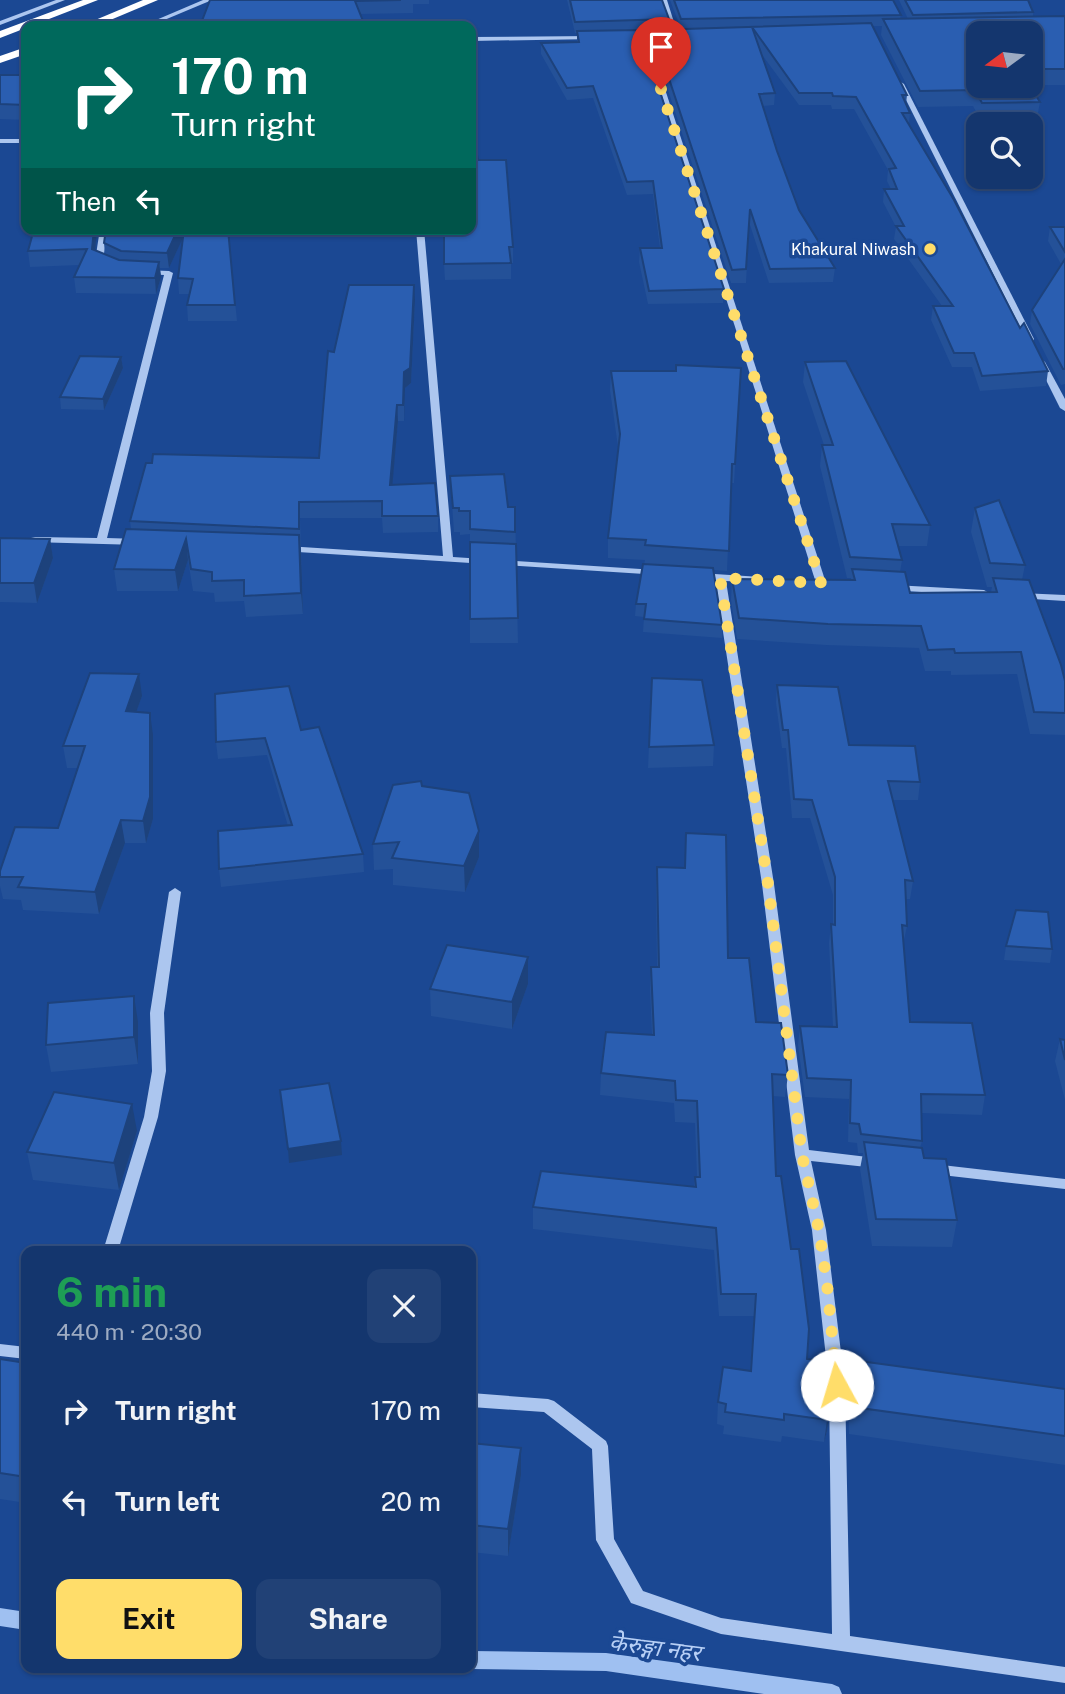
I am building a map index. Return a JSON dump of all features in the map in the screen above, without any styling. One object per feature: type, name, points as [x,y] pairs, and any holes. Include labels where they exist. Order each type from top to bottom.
[{"type":"highway","points":[[37,21],[93,0]]},
{"type":"highway","points":[[100,21],[153,0]]},
{"type":"highway","points":[[0,35],[21,27]]},
{"type":"highway","points":[[0,61],[21,52]]},
{"type":"street","points":[[0,23],[62,0]]},
{"type":"street","points":[[157,21],[209,0]]},
{"type":"street","points":[[664,0],[676,34]]},
{"type":"street","points":[[665,35],[689,34]]},
{"type":"street","points":[[631,38],[655,36]]},
{"type":"street","points":[[645,37],[821,583]]},
{"type":"street","points":[[476,39],[604,38]]},
{"type":"street","points":[[898,79],[1065,408]]},
{"type":"street","points":[[0,141],[21,141]]},
{"type":"street","points":[[103,235],[99,261],[110,266]]},
{"type":"street","points":[[421,235],[448,559]]},
{"type":"street","points":[[101,541],[169,273],[133,271]]},
{"type":"street","points":[[25,540],[156,543]]},
{"type":"street","points":[[275,549],[666,574]]},
{"type":"street","points":[[693,576],[771,580]]},
{"type":"street","points":[[720,578],[768,884],[802,1155],[819,1230],[837,1385],[841,1643]]},
{"type":"street","points":[[808,583],[835,584]]},
{"type":"street","points":[[875,587],[997,594]]},
{"type":"street","points":[[1011,595],[1065,598]]},
{"type":"street","points":[[111,1246],[153,1105],[159,1071],[157,1013],[175,892]]},
{"type":"street","points":[[802,1155],[885,1164]]},
{"type":"street","points":[[913,1167],[1065,1184]]},
{"type":"street","points":[[0,1350],[21,1352]]},
{"type":"street","points":[[476,1400],[548,1406],[600,1446],[605,1540],[637,1597],[721,1626],[1065,1675]]},
{"type":"building","points":[[210,0],[401,0],[355,1],[363,21],[202,21]]},
{"type":"building","points":[[570,0],[662,0],[669,19],[575,22]]},
{"type":"building","points":[[674,0],[893,0],[901,15],[681,19]]},
{"type":"building","points":[[905,0],[1028,0],[1033,12],[913,15]]},
{"type":"building","points":[[1065,16],[1065,69],[1043,69],[1043,21],[966,21],[966,90],[920,91],[883,19]]},
{"type":"building","points":[[871,23],[907,95],[902,95],[910,113],[902,113],[954,200],[1020,328],[1024,323],[1048,371],[982,376],[974,353],[954,353],[933,306],[953,306],[896,226],[904,226],[884,189],[897,189],[889,169],[896,168],[856,97],[833,96],[832,93],[799,93],[752,27],[775,93],[759,94],[777,151],[799,210],[835,268],[770,269],[750,209],[746,269],[732,270],[653,30]]},
{"type":"building","points":[[640,30],[724,289],[649,291],[640,248],[662,248],[653,181],[627,182],[593,86],[567,88],[541,43],[579,42],[577,31]]},
{"type":"building","points":[[0,75],[21,75],[21,105],[0,104]]},
{"type":"building","points":[[979,98],[1038,98],[1040,102],[982,103]]},
{"type":"building","points":[[476,150],[478,160],[506,160],[513,247],[509,247],[511,263],[444,264],[444,235],[476,235]]},
{"type":"building","points":[[1050,227],[1065,227],[1065,252]]},
{"type":"building","points":[[32,235],[93,235],[92,249],[119,260],[159,262],[155,278],[74,277],[87,249],[28,251]]},
{"type":"building","points":[[105,235],[175,235],[167,253],[121,251],[104,243]]},
{"type":"building","points":[[183,235],[229,235],[235,305],[187,305],[193,279],[178,278]]},
{"type":"building","points":[[1065,259],[1065,369],[1063,369],[1032,310]]},
{"type":"building","points":[[349,285],[414,285],[410,368],[404,372],[403,405],[397,405],[390,485],[435,483],[438,516],[382,516],[382,501],[299,502],[299,529],[130,521],[146,463],[152,463],[153,454],[319,458],[328,351],[334,352]]},
{"type":"building","points":[[80,356],[121,357],[103,399],[60,397]]},
{"type":"building","points":[[846,361],[930,525],[892,524],[902,560],[850,557],[822,445],[833,445],[805,362]]},
{"type":"building","points":[[676,365],[741,368],[735,464],[732,464],[729,551],[645,545],[646,540],[608,538],[620,434],[611,371],[676,371]]},
{"type":"building","points":[[504,474],[508,507],[515,507],[515,532],[470,529],[470,511],[453,508],[450,476]]},
{"type":"building","points":[[999,500],[1025,565],[990,563],[975,508]]},
{"type":"building","points":[[126,529],[299,535],[301,593],[244,596],[244,580],[212,581],[212,572],[191,569],[186,539],[175,570],[114,569]]},
{"type":"building","points":[[0,538],[50,539],[34,583],[0,583]]},
{"type":"building","points":[[470,542],[516,544],[518,618],[470,619]]},
{"type":"building","points":[[643,564],[713,568],[722,625],[644,619],[646,604],[636,604]]},
{"type":"building","points":[[852,569],[905,572],[910,593],[997,592],[993,578],[1029,580],[1061,665],[1065,681],[1065,713],[1034,712],[1021,652],[955,653],[954,649],[928,650],[921,626],[739,618],[732,579],[855,580]]},
{"type":"building","points":[[90,673],[139,674],[126,711],[150,713],[150,797],[143,821],[121,820],[95,892],[18,887],[23,877],[0,877],[0,871],[15,827],[58,828],[85,746],[63,746]]},
{"type":"building","points":[[652,678],[702,680],[714,745],[649,747]]},
{"type":"building","points":[[777,685],[838,687],[849,745],[915,746],[920,782],[888,781],[913,881],[905,880],[907,926],[902,925],[910,1022],[972,1023],[985,1095],[921,1094],[922,1141],[861,1134],[859,1124],[850,1123],[851,1080],[807,1078],[800,1026],[837,1027],[831,924],[835,925],[835,877],[812,800],[794,799],[788,730],[783,730]]},
{"type":"building","points":[[289,686],[301,730],[319,727],[363,854],[219,869],[218,831],[292,825],[265,738],[216,742],[215,694]]},
{"type":"building","points":[[421,781],[422,786],[469,793],[479,831],[464,866],[392,858],[399,842],[373,844],[393,785]]},
{"type":"building","points":[[686,833],[726,835],[728,958],[749,958],[756,1022],[781,1023],[788,1075],[772,1074],[776,1176],[781,1176],[791,1249],[799,1249],[809,1329],[807,1359],[829,1362],[830,1409],[827,1420],[784,1414],[784,1420],[725,1412],[726,1404],[718,1402],[723,1367],[751,1371],[756,1294],[721,1294],[716,1228],[533,1207],[541,1171],[696,1187],[695,1177],[700,1177],[697,1101],[676,1100],[675,1081],[601,1073],[606,1032],[654,1035],[651,967],[659,967],[657,867],[685,868]]},
{"type":"building","points":[[1016,910],[1048,912],[1052,949],[1006,946]]},
{"type":"building","points":[[447,945],[528,957],[512,1002],[430,989]]},
{"type":"building","points":[[134,996],[134,1037],[46,1045],[48,1003]]},
{"type":"building","points":[[1060,1039],[1065,1040],[1065,1060]]},
{"type":"building","points":[[329,1083],[341,1141],[288,1149],[280,1090]]},
{"type":"building","points":[[54,1092],[132,1104],[114,1163],[27,1152]]},
{"type":"building","points":[[864,1142],[922,1148],[924,1158],[946,1159],[957,1220],[876,1219]]},
{"type":"building","points":[[0,1359],[21,1362],[21,1476],[0,1473]]},
{"type":"building","points":[[852,1360],[1065,1389],[1065,1436],[853,1407]]},
{"type":"building","points":[[476,1444],[521,1448],[508,1529],[476,1526]]},
{"type":"waterway","name":"केेरुङ्गा नहर","points":[[0,1617],[21,1620]]},
{"type":"waterway","name":"केेरुङ्गा नहर","points":[[476,1660],[606,1662],[832,1694]]},
{"type":"place","name":"Khakural Niwash","points":[[930,249]]},
{"type":"route","points":[[661,89],[821,583],[720,578],[768,884],[802,1155],[819,1230],[827,1284],[837,1385]]}]
